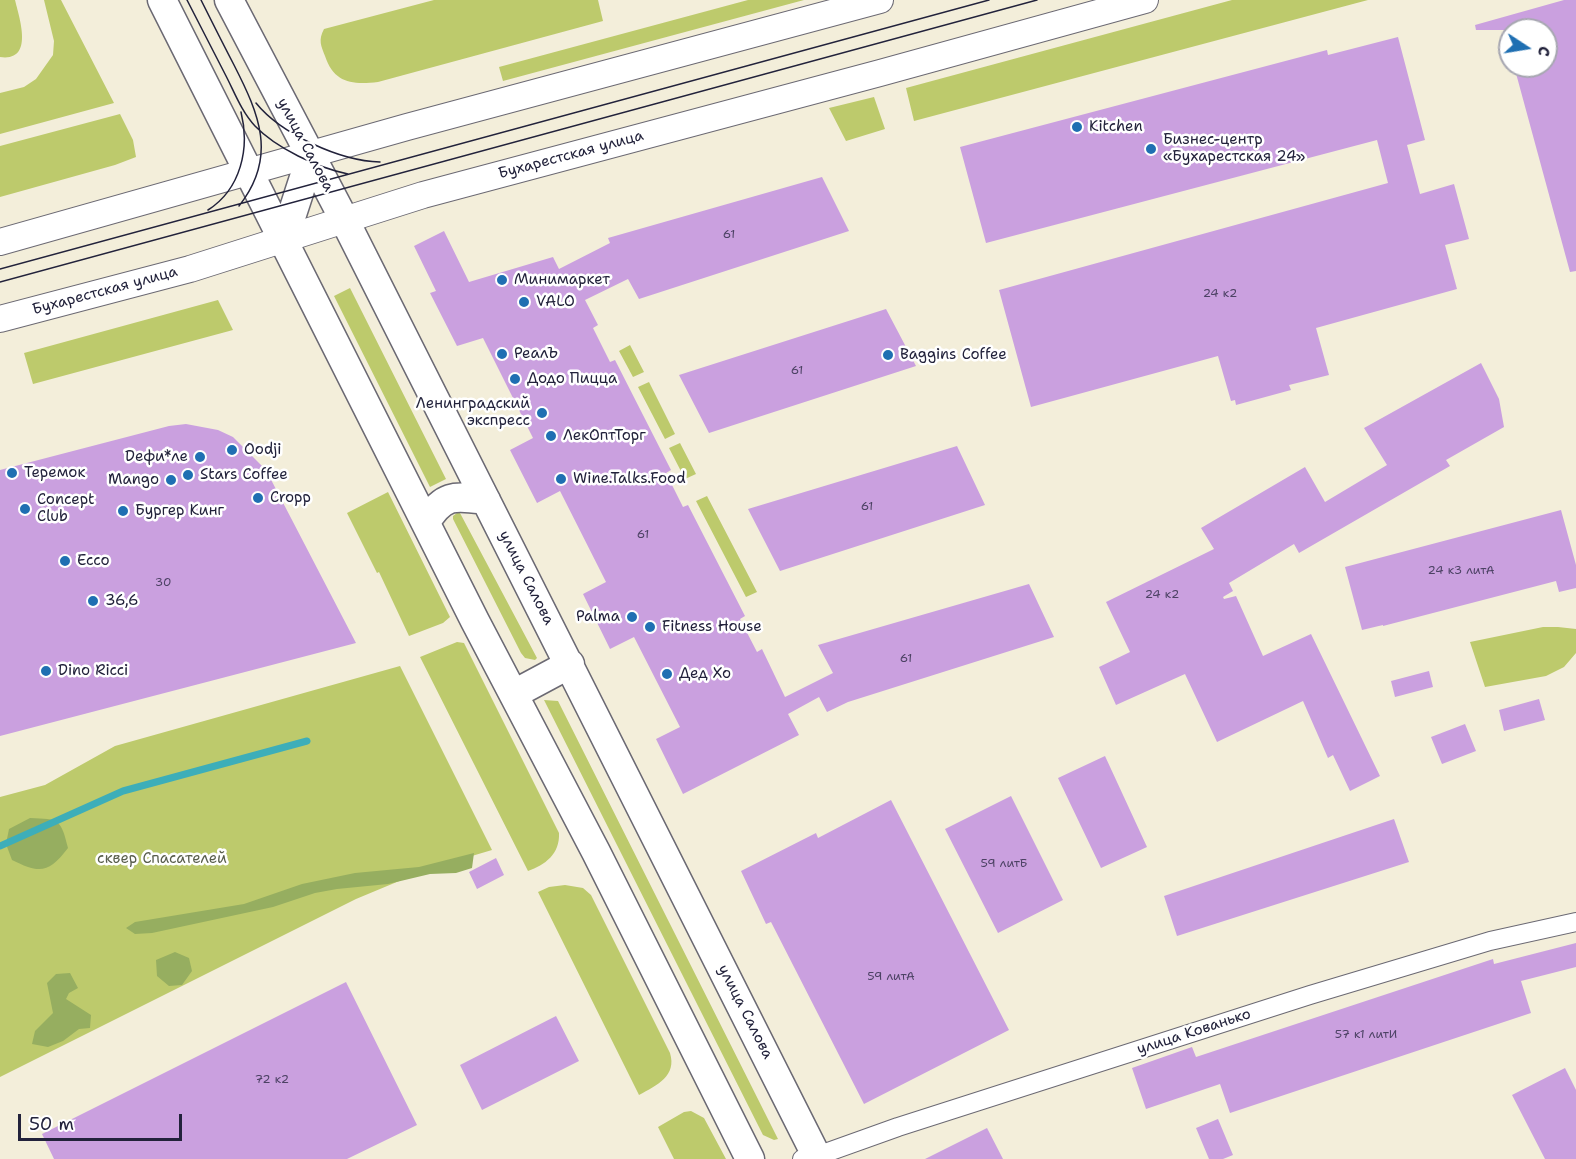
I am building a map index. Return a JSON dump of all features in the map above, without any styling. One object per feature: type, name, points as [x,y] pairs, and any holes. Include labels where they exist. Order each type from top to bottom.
[{"type":"main road","points":[[162,0],[514,694],[755,1157]]},
{"type":"main road","name":"улица Салова","points":[[229,0],[345,221],[570,664],[812,1158]]},
{"type":"main road","points":[[0,242],[407,127],[880,0]]},
{"type":"main road","name":"Бухарестская улица","points":[[0,319],[190,269],[423,195],[1145,0]]},
{"type":"main road","points":[[284,239],[310,156]]},
{"type":"main road","points":[[426,522],[436,506],[457,496],[486,500]]},
{"type":"main road","points":[[514,694],[570,664]]},
{"type":"street","name":"улица Кованько","points":[[812,1158],[909,1124],[1310,995],[1490,941],[1576,922]]},
{"type":"green space","points":[[0,0],[15,0],[21,27],[21,46],[18,53],[11,57],[0,57]]},
{"type":"green space","points":[[44,0],[61,0],[114,103],[0,134],[0,93],[24,87],[36,79],[53,55],[54,41]]},
{"type":"green space","points":[[434,0],[598,0],[603,21],[378,82],[352,82],[333,72],[322,49],[321,36],[324,29]]},
{"type":"green space","points":[[748,0],[804,0],[503,81],[499,67]]},
{"type":"green space","points":[[1232,0],[1368,0],[914,121],[906,88]]},
{"type":"green space","points":[[874,97],[885,129],[846,141],[829,108]]},
{"type":"green space","points":[[120,114],[133,140],[136,157],[0,197],[0,146]]},
{"type":"green space","points":[[350,288],[446,479],[430,487],[334,296]]},
{"type":"green space","points":[[218,300],[233,330],[33,384],[24,353]]},
{"type":"green space","points":[[630,345],[644,372],[633,377],[619,351]]},
{"type":"green space","points":[[649,382],[675,434],[665,439],[638,387]]},
{"type":"green space","points":[[680,443],[696,474],[685,479],[669,448]]},
{"type":"green space","points":[[388,492],[450,617],[443,623],[409,636],[379,572],[377,573],[347,513]]},
{"type":"green space","points":[[707,496],[757,592],[746,597],[696,501]]},
{"type":"green space","points":[[457,513],[460,513],[537,658],[535,660],[525,658],[521,653],[453,519]]},
{"type":"green space","points":[[1543,627],[1576,629],[1576,653],[1564,667],[1546,676],[1485,687],[1470,642]]},
{"type":"green space","points":[[457,642],[464,643],[559,833],[557,847],[550,858],[528,871],[420,657]]},
{"type":"green space","name":"cквер Спасателей","points":[[400,666],[492,850],[428,869],[356,899],[0,1077],[0,797],[45,785],[115,746]]},
{"type":"green space","points":[[544,700],[558,701],[778,1139],[774,1140],[763,1135]]},
{"type":"green space","points":[[30,818],[57,822],[66,838],[68,848],[55,862],[43,869],[30,868],[12,860],[6,844],[9,829]]},
{"type":"green space","points":[[474,853],[472,868],[456,873],[430,874],[388,884],[315,893],[273,907],[152,933],[135,934],[126,928],[135,922],[244,904],[302,884],[355,873],[419,867]]},
{"type":"green space","points":[[565,885],[583,888],[591,895],[670,1053],[671,1068],[668,1074],[659,1083],[639,1095],[538,892],[549,887]]},
{"type":"green space","points":[[175,952],[189,958],[192,971],[182,985],[169,986],[157,976],[156,960]]},
{"type":"green space","points":[[70,973],[78,988],[69,993],[66,999],[91,1015],[90,1028],[79,1029],[63,1041],[48,1047],[32,1044],[35,1031],[53,1013],[47,983],[56,974]]},
{"type":"green space","points":[[691,1111],[704,1118],[726,1159],[674,1159],[658,1127],[684,1112]]},
{"type":"building","points":[[1564,0],[1576,0],[1576,271],[1570,272],[1517,78],[1558,78],[1558,18],[1500,18]]},
{"type":"building","points":[[1498,19],[1498,30],[1476,30],[1475,25]]},
{"type":"building","points":[[1398,37],[1425,140],[1407,145],[1420,194],[1454,184],[1469,239],[1445,245],[1457,289],[1316,328],[1329,375],[1289,385],[1291,390],[1236,405],[1235,400],[1231,401],[1218,356],[1031,407],[999,290],[1388,183],[1377,140],[986,243],[960,147],[1327,50],[1328,55]]},
{"type":"building","points":[[822,177],[849,231],[639,299],[628,279],[585,300],[598,325],[593,328],[610,362],[615,360],[671,470],[666,473],[683,507],[688,505],[745,616],[740,619],[757,652],[762,649],[785,697],[833,673],[818,645],[1029,584],[1054,637],[848,702],[827,712],[819,697],[788,714],[799,735],[683,794],[656,739],[680,727],[634,637],[610,649],[583,594],[606,582],[560,491],[537,503],[510,450],[533,438],[483,338],[457,346],[430,293],[436,291],[414,246],[444,231],[469,282],[553,257],[559,269],[610,243],[608,238]]},
{"type":"building","points":[[886,309],[916,366],[709,433],[679,375]]},
{"type":"building","points":[[1481,363],[1499,399],[1504,427],[1446,460],[1450,466],[1299,553],[1294,544],[1229,583],[1233,591],[1223,597],[1224,599],[1236,596],[1263,656],[1311,634],[1380,776],[1350,791],[1333,755],[1328,758],[1303,701],[1217,742],[1185,674],[1116,705],[1099,667],[1130,652],[1106,602],[1214,549],[1201,528],[1305,467],[1325,502],[1387,465],[1364,428]]},
{"type":"building","points":[[186,424],[218,430],[233,437],[266,470],[356,643],[0,736],[0,470],[169,426]]},
{"type":"building","points":[[957,446],[985,505],[780,571],[748,509]]},
{"type":"building","points":[[1561,510],[1576,565],[1576,588],[1559,592],[1556,581],[1362,630],[1345,567]]},
{"type":"building","points":[[1429,671],[1433,687],[1395,697],[1391,681]]},
{"type":"building","points":[[1539,699],[1545,720],[1504,731],[1499,710]]},
{"type":"building","points":[[1465,724],[1476,751],[1442,764],[1431,737]]},
{"type":"building","points":[[1105,756],[1147,847],[1101,868],[1058,778]]},
{"type":"building","points":[[1011,796],[1063,900],[998,933],[945,829]]},
{"type":"building","points":[[891,800],[1009,1030],[864,1104],[771,922],[766,924],[741,871],[816,833],[818,838]]},
{"type":"building","points":[[1394,819],[1409,862],[1177,936],[1164,896]]},
{"type":"building","points":[[496,858],[504,875],[477,889],[469,872]]},
{"type":"building","points":[[1576,943],[1576,967],[1521,981],[1531,1013],[1230,1113],[1220,1084],[1146,1109],[1132,1068],[1192,1047],[1196,1057],[1493,959],[1494,964]]},
{"type":"building","points":[[346,982],[417,1125],[347,1159],[54,1159],[42,1134]]},
{"type":"building","points":[[556,1016],[579,1061],[482,1110],[460,1065]]},
{"type":"building","points":[[1565,1068],[1576,1090],[1576,1159],[1545,1159],[1512,1095]]},
{"type":"building","points":[[1218,1119],[1233,1155],[1223,1159],[1209,1159],[1196,1128]]},
{"type":"building","points":[[987,1128],[1003,1159],[925,1159]]},
{"type":"waterway","points":[[0,846],[123,791],[307,741]]},
{"type":"tram line","points":[[187,0],[242,107],[255,126],[274,142],[298,156],[348,174]]},
{"type":"tram line","points":[[201,0],[243,83],[257,118],[261,153],[258,170],[251,188],[239,206]]},
{"type":"tram line","points":[[0,269],[989,0]]},
{"type":"tram line","points":[[0,282],[1037,0]]},
{"type":"tram line","points":[[256,103],[280,125],[312,144],[347,157],[380,162]]},
{"type":"tram line","points":[[208,210],[228,191],[240,167],[244,140],[241,112]]},
{"type":"place","name":"Kitchen","points":[[1077,127]]},
{"type":"place","name":"Бизнес-центр «Бухарестская 24»","points":[[1151,149]]},
{"type":"place","name":"Минимаркет","points":[[502,280]]},
{"type":"place","name":"VALO","points":[[524,302]]},
{"type":"place","name":"РеалЪ","points":[[502,354]]},
{"type":"place","name":"Baggins Coffee","points":[[888,355]]},
{"type":"place","name":"Додо Пицца","points":[[515,379]]},
{"type":"place","name":"Ленинградский экспресс","points":[[542,413]]},
{"type":"place","name":"ЛекОптТорг","points":[[551,436]]},
{"type":"place","name":"Oodji","points":[[232,450]]},
{"type":"place","name":"Dефи*ле","points":[[200,457]]},
{"type":"place","name":"Теремок","points":[[12,473]]},
{"type":"place","name":"Stars Coffee","points":[[188,475]]},
{"type":"place","name":"Wine.Talks.Food","points":[[561,479]]},
{"type":"place","name":"Mango","points":[[171,480]]},
{"type":"place","name":"Cropp","points":[[258,498]]},
{"type":"place","name":"Concept Club","points":[[25,509]]},
{"type":"place","name":"Бургер Кинг","points":[[123,511]]},
{"type":"place","name":"Ecco","points":[[65,561]]},
{"type":"place","name":"36,6","points":[[93,601]]},
{"type":"place","name":"Palma","points":[[632,617]]},
{"type":"place","name":"Fitness House","points":[[650,627]]},
{"type":"place","name":"Dino Ricci","points":[[46,671]]},
{"type":"place","name":"Дед Хо","points":[[667,674]]}]
